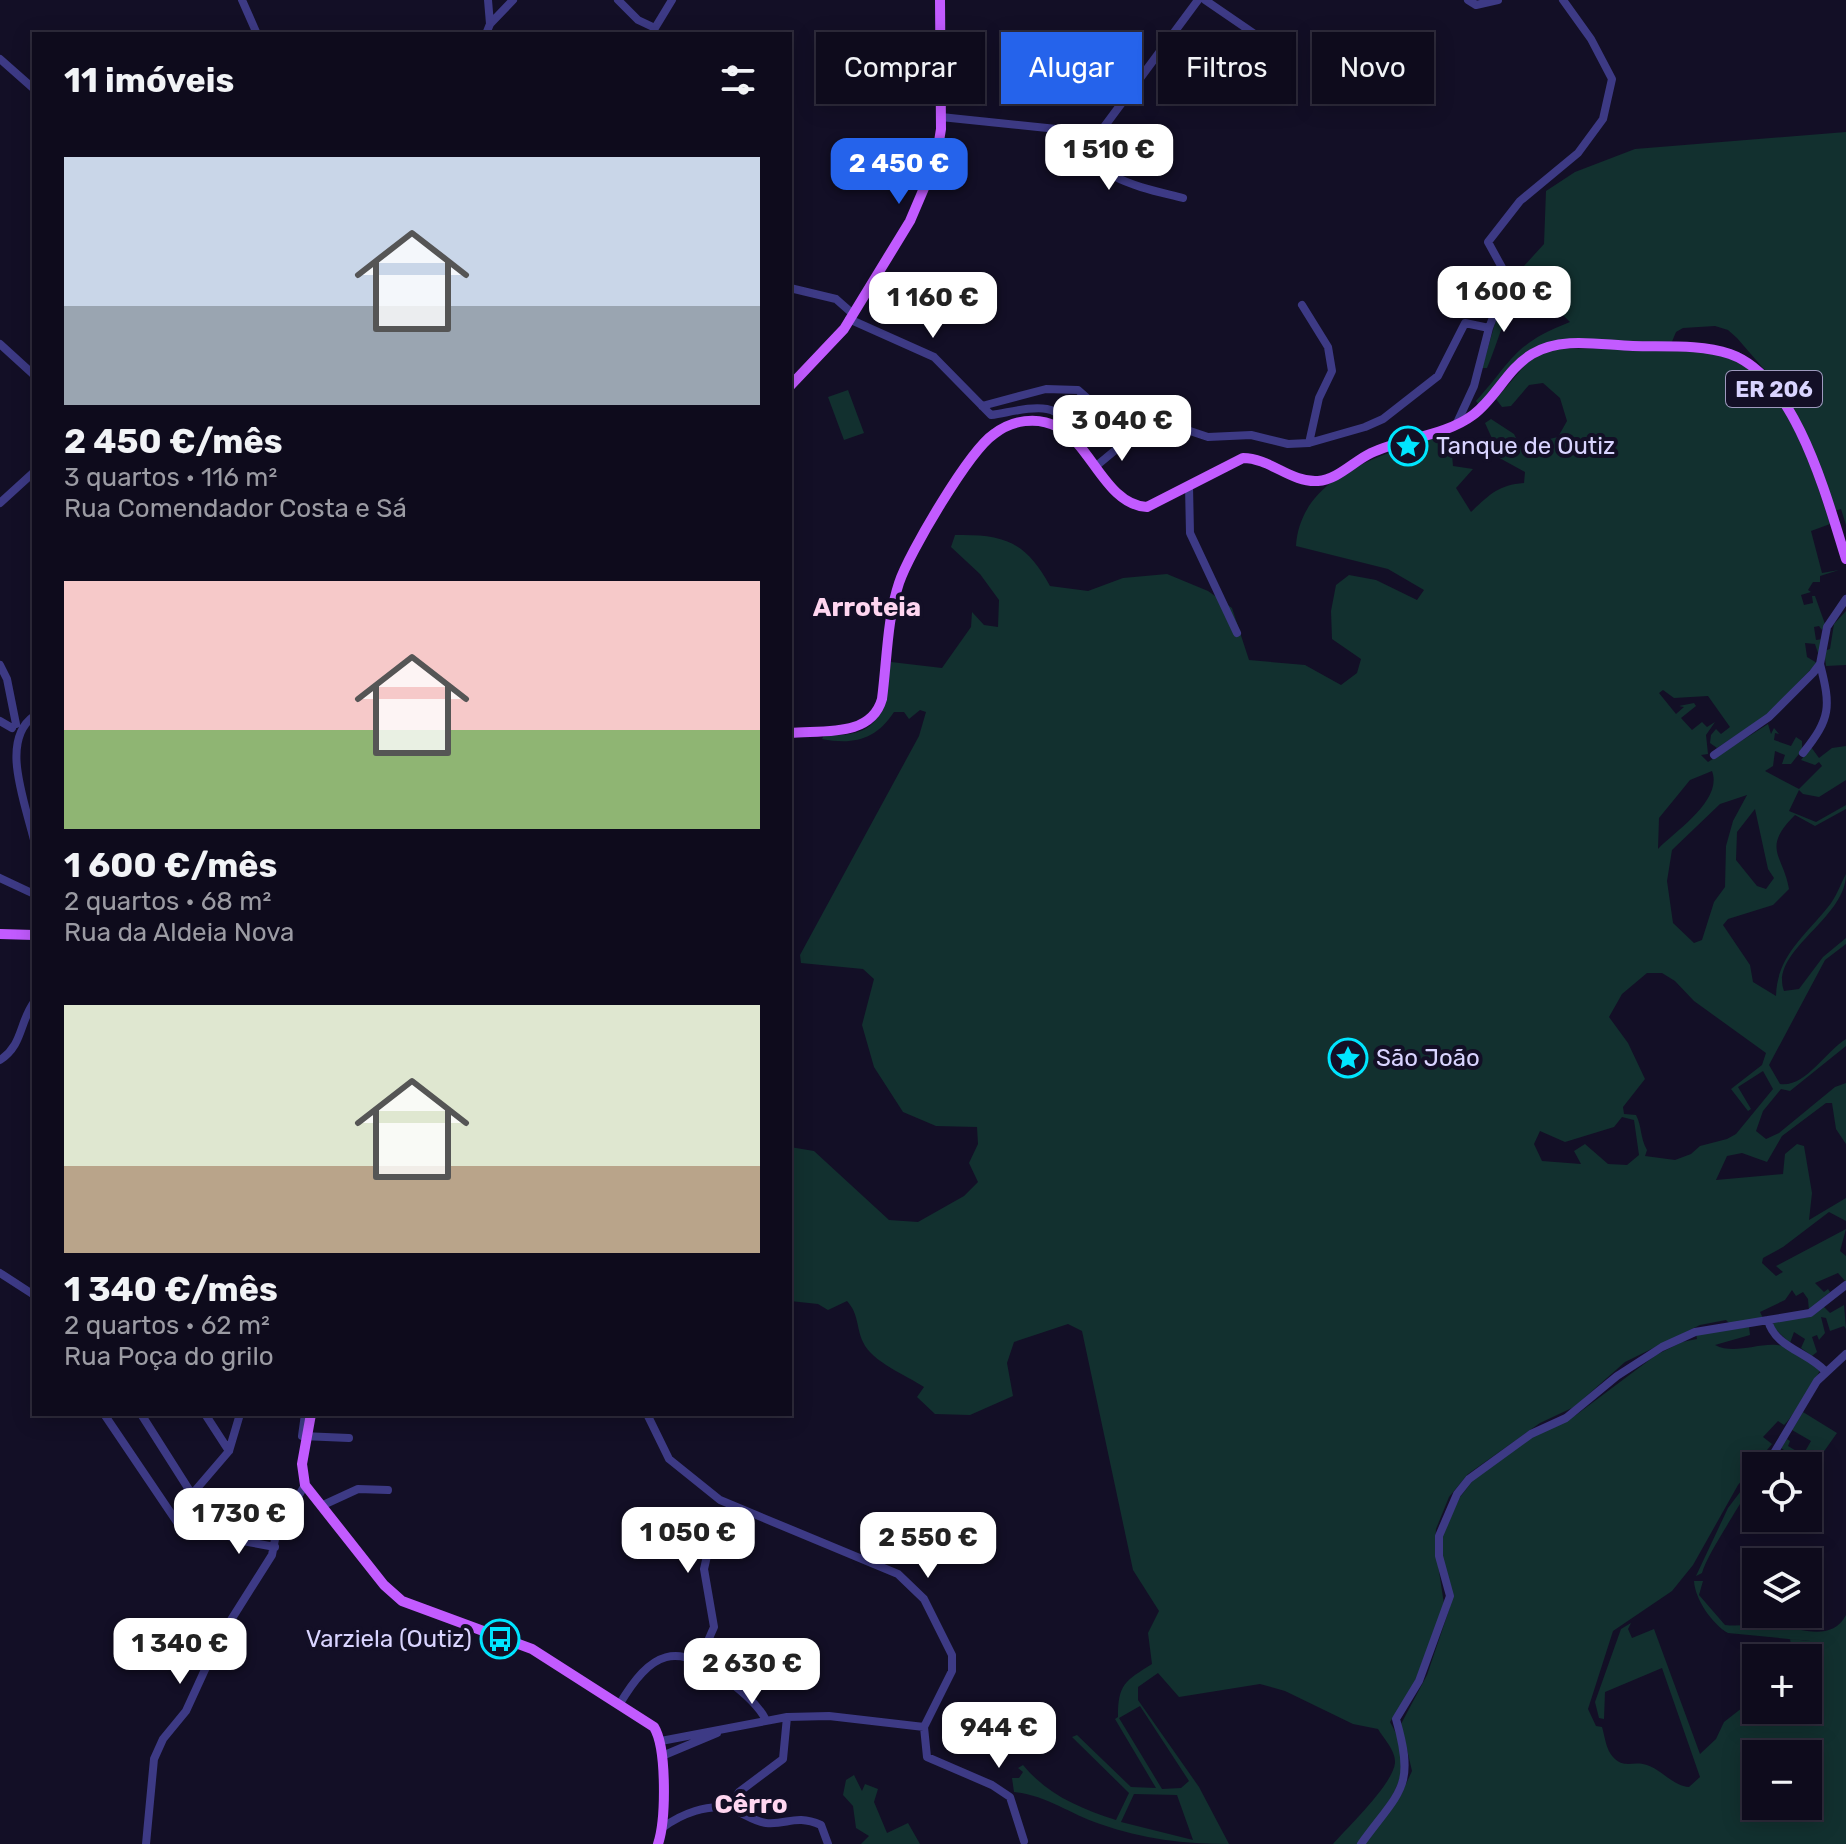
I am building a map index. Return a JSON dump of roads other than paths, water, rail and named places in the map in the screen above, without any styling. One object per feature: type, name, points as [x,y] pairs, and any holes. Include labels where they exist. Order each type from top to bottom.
[{"type":"main road","points":[[792,384],[828,348],[851,316],[916,209],[938,151],[941,117],[940,0]]},
{"type":"main road","name":"ER 206","points":[[792,733],[851,729],[865,723],[878,710],[900,580],[985,441],[1006,427],[1028,421],[1053,425],[1070,436],[1117,490],[1139,506],[1157,504],[1226,465],[1246,458],[1303,479],[1322,480],[1375,451],[1456,425],[1479,410],[1517,366],[1539,350],[1565,344],[1723,352],[1744,360],[1765,377],[1812,456],[1846,559]]},
{"type":"main road","points":[[0,934],[32,935]]},
{"type":"main road","points":[[308,1416],[302,1464],[305,1485],[384,1585],[402,1601],[515,1641],[654,1727],[661,1741],[662,1756],[662,1828],[658,1844]]},
{"type":"street","points":[[242,0],[256,32]]},
{"type":"street","points":[[487,32],[490,0],[510,3]]},
{"type":"street","points":[[618,0],[638,20],[656,31],[672,0]]},
{"type":"street","points":[[941,117],[1095,133],[1104,127],[1198,0]]},
{"type":"street","points":[[1205,0],[1252,32]]},
{"type":"street","points":[[1468,0],[1476,5],[1498,0]]},
{"type":"street","points":[[1456,425],[1474,386],[1489,328],[1505,286],[1505,273],[1488,242],[1520,201],[1578,153],[1603,119],[1612,79],[1591,39],[1563,0]]},
{"type":"street","points":[[490,24],[510,3]]},
{"type":"street","points":[[0,59],[32,87]]},
{"type":"street","points":[[1078,133],[1080,142],[1102,169],[1125,183],[1183,198]]},
{"type":"street","points":[[792,288],[836,299],[851,316],[934,357],[991,415],[1043,407],[1055,409],[1065,417],[1070,436]]},
{"type":"street","points":[[1302,305],[1328,347],[1332,371],[1319,398],[1309,443]]},
{"type":"street","points":[[1095,467],[1131,437],[1187,430],[1208,437],[1251,435],[1288,444],[1309,443],[1383,419],[1438,376],[1465,323],[1489,328]]},
{"type":"street","points":[[0,344],[32,371]]},
{"type":"street","points":[[982,406],[1046,389],[1078,390],[1131,437]]},
{"type":"street","points":[[0,503],[32,474]]},
{"type":"street","points":[[1189,486],[1190,533],[1237,633]]},
{"type":"street","points":[[1803,753],[1819,733],[1828,713],[1820,664],[1827,627],[1846,599]]},
{"type":"street","points":[[1714,755],[1769,717],[1820,664]]},
{"type":"street","points":[[0,665],[7,679],[12,730]]},
{"type":"street","points":[[12,730],[32,717]]},
{"type":"street","points":[[0,721],[12,730]]},
{"type":"street","points":[[6,758],[32,834]]},
{"type":"street","points":[[0,878],[32,893]]},
{"type":"street","points":[[0,1060],[19,1044],[27,1012],[32,1005]]},
{"type":"street","points":[[0,1273],[32,1294]]},
{"type":"street","points":[[1361,1844],[1405,1777],[1405,1751],[1396,1719],[1419,1681],[1450,1596],[1439,1556],[1439,1536],[1457,1494],[1469,1479],[1531,1434],[1566,1418],[1617,1376],[1662,1347],[1695,1332],[1810,1313],[1846,1285]]},
{"type":"street","points":[[1768,1320],[1781,1342],[1803,1351],[1825,1371]]},
{"type":"street","points":[[1775,1452],[1825,1371],[1846,1354]]},
{"type":"street","points":[[105,1416],[183,1531],[195,1534],[214,1529]]},
{"type":"street","points":[[142,1416],[214,1529],[237,1540],[275,1547]]},
{"type":"street","points":[[206,1416],[229,1451]]},
{"type":"street","points":[[193,1493],[229,1451],[239,1416]]},
{"type":"street","points":[[648,1416],[669,1459],[720,1500],[898,1574],[924,1599],[952,1655],[952,1671],[924,1727],[927,1757],[992,1785],[1010,1797],[1024,1841]]},
{"type":"street","points":[[305,1437],[349,1438]]},
{"type":"street","points":[[146,1844],[154,1759],[163,1739],[186,1711],[219,1639],[275,1547],[276,1534],[305,1485]]},
{"type":"street","points":[[321,1506],[358,1489],[388,1490]]},
{"type":"street","points":[[700,1659],[714,1627],[704,1569],[707,1556],[734,1525],[737,1509]]},
{"type":"street","points":[[619,1705],[630,1685],[654,1661],[700,1659],[743,1692],[766,1720]]},
{"type":"street","points":[[661,1741],[787,1717],[829,1716],[910,1728],[924,1727]]},
{"type":"street","points":[[729,1808],[739,1792],[783,1759],[787,1717]]},
{"type":"street","points":[[662,1756],[723,1728]]},
{"type":"street","points":[[662,1828],[680,1815],[729,1808],[767,1823],[798,1818],[813,1822],[821,1825],[828,1844]]},
{"type":"place","name":"Tanque de Outiz","points":[[1408,446]]},
{"type":"place","name":"São João","points":[[1348,1058]]},
{"type":"place","name":"Varziela (Outiz)","points":[[500,1639]]},
{"type":"district","name":"Arroteia","points":[[867,607]]},
{"type":"district","name":"Cêrro","points":[[751,1804]]}]
